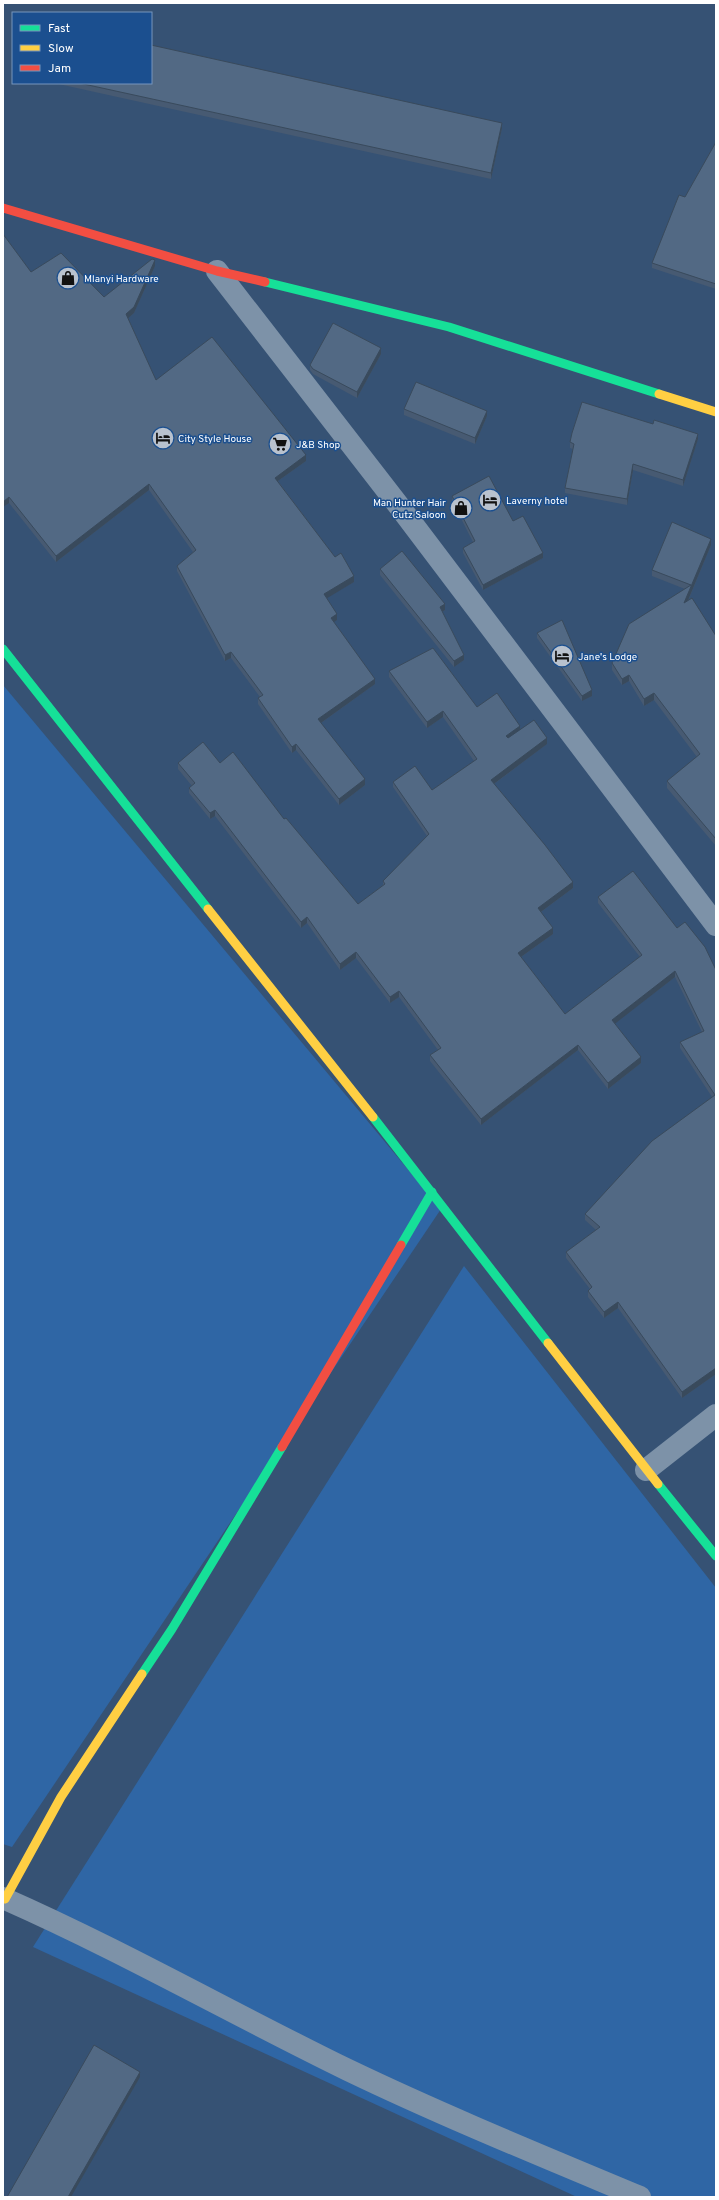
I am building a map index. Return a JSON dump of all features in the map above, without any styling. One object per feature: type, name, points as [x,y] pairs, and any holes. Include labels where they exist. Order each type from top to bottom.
[{"type":"street","points":[[3,208],[217,271],[448,328],[716,412]]},
{"type":"street","points":[[217,271],[399,506],[716,925]]},
{"type":"street","points":[[3,649],[432,1192],[646,1470],[716,1556]]},
{"type":"street","points":[[432,1192],[311,1399],[172,1629],[62,1797],[4,1899],[168,1978],[346,2069],[452,2119],[640,2197]]},
{"type":"street","points":[[646,1470],[716,1415]]},
{"type":"shaded area","points":[[3,685],[441,1209],[12,1847],[3,1844]]},
{"type":"shaded area","points":[[464,1266],[716,1588],[716,2197],[577,2197],[33,1947]]},
{"type":"building","points":[[152,45],[502,123],[491,173],[84,84],[152,84]]},
{"type":"building","points":[[716,142],[716,284],[652,263],[679,195],[685,197]]},
{"type":"building","points":[[3,234],[31,272],[61,253],[104,297],[152,259],[155,260],[134,307],[126,314],[156,380],[212,337],[306,455],[275,478],[335,557],[341,553],[354,576],[324,594],[337,614],[331,618],[375,679],[318,719],[365,779],[339,799],[296,744],[292,747],[258,698],[263,695],[231,652],[225,655],[177,566],[196,550],[149,484],[56,556],[9,497],[3,502]]},
{"type":"building","points":[[333,323],[381,348],[357,392],[313,369],[310,365]]},
{"type":"building","points":[[416,382],[487,411],[475,438],[404,409]]},
{"type":"building","points":[[582,402],[653,424],[654,420],[698,434],[683,480],[633,464],[627,499],[565,488],[574,444],[570,442]]},
{"type":"building","points":[[489,476],[513,521],[523,516],[543,553],[483,585],[463,548],[475,541],[452,496]]},
{"type":"building","points":[[672,522],[711,539],[684,603],[692,598],[716,636],[716,839],[667,781],[700,754],[654,693],[644,699],[629,675],[622,679],[612,663],[629,624],[691,585],[652,570]]},
{"type":"building","points":[[402,551],[445,604],[440,607],[464,655],[454,661],[380,569]]},
{"type":"building","points":[[562,620],[592,690],[582,696],[537,633]]},
{"type":"building","points":[[433,648],[477,707],[497,693],[520,726],[506,736],[508,738],[534,720],[547,738],[491,780],[545,845],[573,882],[538,908],[553,928],[518,953],[565,1014],[642,955],[598,897],[633,871],[677,928],[685,922],[705,947],[716,970],[716,1368],[682,1392],[618,1302],[604,1312],[588,1291],[592,1287],[566,1252],[600,1227],[585,1214],[652,1141],[715,1095],[680,1042],[704,1031],[675,971],[612,1020],[641,1057],[608,1083],[578,1045],[481,1119],[430,1055],[441,1048],[399,991],[390,997],[356,952],[340,964],[307,917],[301,922],[215,810],[210,813],[189,788],[195,783],[178,763],[203,742],[220,763],[233,752],[284,819],[286,818],[358,904],[385,884],[383,881],[429,834],[393,782],[415,766],[432,790],[477,759],[443,711],[427,722],[389,671]]},
{"type":"building","points":[[94,2045],[140,2072],[68,2197],[7,2197]]},
{"type":"traffic: fast","points":[[265,282],[449,327],[659,394]]},
{"type":"traffic: fast","points":[[3,649],[208,909]]},
{"type":"traffic: fast","points":[[373,1117],[548,1343]]},
{"type":"traffic: fast","points":[[401,1245],[432,1192]]},
{"type":"traffic: fast","points":[[142,1674],[172,1629],[282,1447]]},
{"type":"traffic: fast","points":[[658,1484],[716,1556]]},
{"type":"traffic: slow","points":[[659,394],[716,412]]},
{"type":"traffic: slow","points":[[208,909],[373,1117]]},
{"type":"traffic: slow","points":[[548,1343],[658,1484]]},
{"type":"traffic: slow","points":[[5,1899],[61,1797],[142,1674]]},
{"type":"traffic: jam","points":[[3,208],[217,271],[265,282]]},
{"type":"traffic: jam","points":[[282,1447],[401,1245]]},
{"type":"place","name":"Mlanyi Hardware","points":[[68,278]]},
{"type":"place","name":"City Style House","points":[[163,438]]},
{"type":"place","name":"J&B Shop","points":[[280,444]]},
{"type":"place","name":"Laverny hotel","points":[[490,500]]},
{"type":"place","name":"Man Hunter Hair Cutz Saloon","points":[[461,508]]},
{"type":"place","name":"Jane's Lodge","points":[[562,656]]}]
